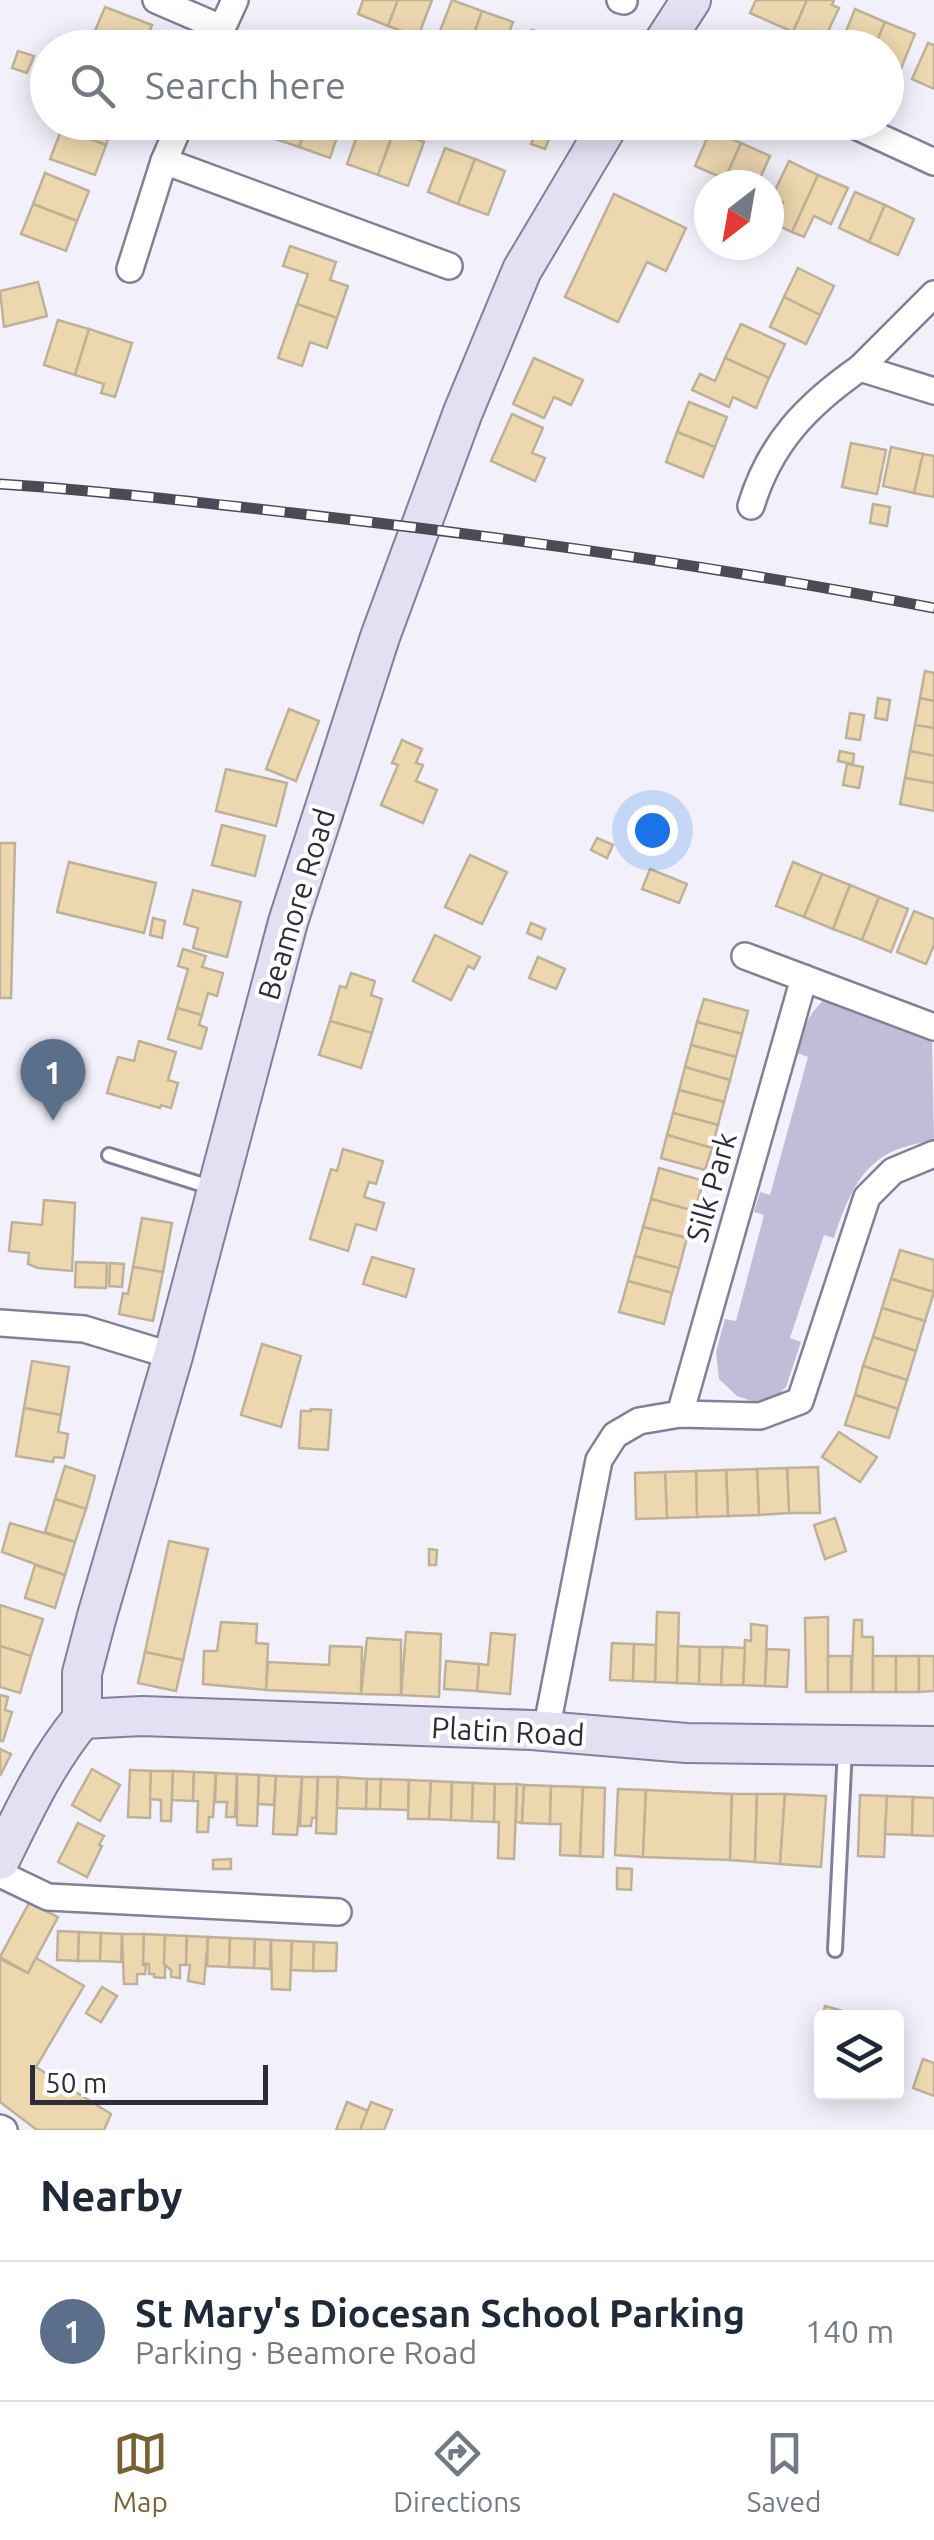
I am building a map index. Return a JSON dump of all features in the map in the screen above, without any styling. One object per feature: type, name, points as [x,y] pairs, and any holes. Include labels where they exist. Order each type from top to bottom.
[{"type":"main road","points":[[676,30],[691,0]]},
{"type":"main road","name":"Beamore Road","points":[[82,1719],[82,1673],[174,1356],[288,922],[380,637],[463,412],[522,270],[599,140]]},
{"type":"main road","name":"Platin Road","points":[[82,1719],[142,1716],[546,1731],[686,1743],[934,1746]]},
{"type":"main road","points":[[0,1860],[38,1782],[82,1719]]},
{"type":"street","points":[[156,0],[204,30]]},
{"type":"street","points":[[221,30],[235,0]]},
{"type":"street","points":[[130,268],[173,140]]},
{"type":"street","points":[[886,140],[934,162]]},
{"type":"street","points":[[164,161],[449,266]]},
{"type":"street","points":[[751,506],[775,449],[818,398],[860,368],[934,294]]},
{"type":"street","points":[[860,368],[934,391]]},
{"type":"street","points":[[745,956],[934,1027]]},
{"type":"street","name":"Silk Park","points":[[680,1414],[804,978]]},
{"type":"street","points":[[546,1731],[599,1460],[615,1435],[638,1421],[680,1414],[760,1416],[800,1400],[867,1197],[893,1171],[934,1154]]},
{"type":"street","points":[[0,1324],[84,1330],[174,1356]]},
{"type":"street","points":[[0,1874],[48,1897],[338,1912]]},
{"type":"lane","points":[[109,1154],[215,1189]]},
{"type":"lane","points":[[835,1950],[845,1744]]},
{"type":"shaded area","points":[[824,1000],[842,1000],[932,1041],[934,1141],[894,1151],[879,1160],[857,1184],[834,1238],[824,1235],[790,1338],[801,1342],[786,1387],[778,1395],[755,1402],[737,1396],[719,1379],[716,1352],[725,1319],[736,1321],[764,1215],[754,1212],[760,1192],[770,1195],[808,1057],[797,1053],[801,1038]]},
{"type":"building","points":[[363,0],[398,0],[388,26],[358,14]]},
{"type":"building","points":[[398,0],[432,0],[421,30],[388,26]]},
{"type":"building","points":[[452,0],[482,11],[475,30],[440,30]]},
{"type":"building","points":[[756,0],[807,0],[794,30],[750,13]]},
{"type":"building","points":[[807,0],[834,0],[832,5],[839,8],[829,30],[794,30]]},
{"type":"building","points":[[105,7],[152,25],[150,30],[95,30]]},
{"type":"building","points":[[855,9],[885,22],[882,30],[846,30]]},
{"type":"building","points":[[482,11],[513,22],[510,30],[475,30]]},
{"type":"building","points":[[885,22],[915,34],[904,61],[904,30],[882,30]]},
{"type":"building","points":[[928,43],[934,45],[934,89],[912,79]]},
{"type":"building","points":[[18,51],[30,55],[27,73],[12,68]]},
{"type":"building","points":[[57,140],[93,140],[106,145],[95,175],[50,159]]},
{"type":"building","points":[[278,140],[302,140],[299,147]]},
{"type":"building","points":[[302,140],[336,140],[330,158],[299,147]]},
{"type":"building","points":[[356,140],[391,140],[378,175],[347,164]]},
{"type":"building","points":[[391,140],[424,142],[408,186],[378,175]]},
{"type":"building","points":[[533,140],[549,140],[545,149],[531,144]]},
{"type":"building","points":[[706,140],[741,143],[729,170],[695,166]]},
{"type":"building","points":[[741,143],[770,156],[764,170],[729,170]]},
{"type":"building","points":[[445,148],[475,159],[458,204],[428,192]]},
{"type":"building","points":[[475,159],[505,171],[488,215],[458,204]]},
{"type":"building","points":[[789,161],[818,175],[792,232],[784,228],[784,172]]},
{"type":"building","points":[[45,173],[89,191],[77,221],[33,204]]},
{"type":"building","points":[[818,175],[848,188],[831,224],[814,216],[804,237],[792,232]]},
{"type":"building","points":[[855,192],[885,205],[869,242],[839,228]]},
{"type":"building","points":[[614,194],[686,228],[666,271],[647,262],[618,322],[565,297]]},
{"type":"building","points":[[33,204],[77,221],[66,251],[21,234]]},
{"type":"building","points":[[885,205],[914,219],[898,255],[869,242]]},
{"type":"building","points":[[290,246],[336,262],[330,280],[348,286],[337,318],[297,304],[308,274],[283,266]]},
{"type":"building","points":[[798,268],[834,286],[820,315],[784,297]]},
{"type":"building","points":[[38,282],[47,316],[4,327],[0,291]]},
{"type":"building","points":[[784,297],[820,315],[806,344],[770,327]]},
{"type":"building","points":[[297,304],[337,318],[327,348],[310,342],[302,366],[278,358]]},
{"type":"building","points":[[58,320],[89,329],[75,375],[44,365]]},
{"type":"building","points":[[741,324],[785,344],[769,378],[725,358]]},
{"type":"building","points":[[89,329],[132,343],[115,397],[101,393],[104,384],[75,375]]},
{"type":"building","points":[[534,358],[583,380],[571,405],[554,397],[544,418],[513,404]]},
{"type":"building","points":[[725,358],[769,378],[756,408],[733,397],[729,407],[692,390],[700,374],[715,381]]},
{"type":"building","points":[[689,402],[727,417],[715,447],[677,432]]},
{"type":"building","points":[[512,414],[543,428],[532,453],[545,458],[535,481],[491,461]]},
{"type":"building","points":[[677,432],[715,447],[703,477],[666,462]]},
{"type":"building","points":[[851,443],[886,450],[877,494],[842,487]]},
{"type":"building","points":[[891,447],[923,454],[914,493],[883,486]]},
{"type":"building","points":[[923,454],[934,456],[934,497],[914,493]]},
{"type":"building","points":[[873,504],[890,507],[887,526],[870,523]]},
{"type":"building","points":[[925,671],[934,673],[934,701],[920,698]]},
{"type":"building","points":[[878,698],[890,700],[887,720],[875,718]]},
{"type":"building","points":[[920,698],[934,701],[934,728],[915,725]]},
{"type":"building","points":[[289,709],[319,721],[296,781],[266,769]]},
{"type":"building","points":[[850,713],[864,715],[860,740],[846,738]]},
{"type":"building","points":[[915,725],[934,728],[934,756],[910,751]]},
{"type":"building","points":[[402,740],[422,749],[416,763],[423,765],[416,781],[437,790],[423,823],[381,805],[398,765],[392,763]]},
{"type":"building","points":[[840,751],[854,754],[853,764],[838,761]]},
{"type":"building","points":[[910,751],[934,756],[934,783],[905,778]]},
{"type":"building","points":[[847,764],[863,767],[859,788],[843,785]]},
{"type":"building","points":[[226,769],[287,783],[276,826],[216,811]]},
{"type":"building","points":[[905,778],[934,783],[934,811],[900,804]]},
{"type":"building","points":[[222,825],[265,836],[255,876],[212,865]]},
{"type":"building","points":[[597,838],[613,845],[607,858],[591,850]]},
{"type":"building","points":[[0,843],[15,843],[11,998],[0,998]]},
{"type":"building","points":[[470,855],[507,872],[482,924],[445,907]]},
{"type":"building","points":[[69,862],[156,883],[144,933],[57,912]]},
{"type":"building","points":[[793,862],[822,874],[804,917],[776,906]]},
{"type":"building","points":[[650,869],[687,884],[679,903],[642,889]]},
{"type":"building","points":[[822,874],[850,885],[833,929],[804,917]]},
{"type":"building","points":[[850,885],[879,897],[862,940],[833,929]]},
{"type":"building","points":[[193,890],[241,902],[227,957],[193,948],[198,928],[184,924]]},
{"type":"building","points":[[879,897],[908,909],[891,952],[862,940]]},
{"type":"building","points":[[914,911],[934,919],[934,945],[926,964],[897,952]]},
{"type":"building","points":[[153,918],[165,921],[162,938],[150,935]]},
{"type":"building","points":[[531,923],[545,929],[541,939],[527,933]]},
{"type":"building","points":[[435,935],[480,957],[474,969],[468,966],[451,1000],[413,981]]},
{"type":"building","points":[[183,949],[206,956],[202,967],[223,973],[217,996],[208,993],[202,1015],[177,1008],[188,969],[178,966]]},
{"type":"building","points":[[538,957],[565,969],[556,989],[529,978]]},
{"type":"building","points":[[351,973],[375,981],[371,995],[382,999],[372,1033],[330,1021],[340,986],[346,988]]},
{"type":"building","points":[[704,999],[748,1011],[742,1034],[697,1022]]},
{"type":"building","points":[[177,1008],[202,1015],[199,1025],[207,1028],[201,1049],[168,1039]]},
{"type":"building","points":[[330,1021],[372,1033],[361,1068],[319,1055]]},
{"type":"building","points":[[697,1022],[742,1034],[736,1057],[691,1045]]},
{"type":"building","points":[[139,1041],[176,1052],[168,1080],[178,1083],[171,1108],[107,1093],[118,1057],[134,1061]]},
{"type":"building","points":[[691,1045],[736,1057],[730,1080],[685,1067]]},
{"type":"building","points":[[685,1067],[730,1080],[724,1102],[679,1090]]},
{"type":"building","points":[[679,1090],[724,1102],[718,1125],[673,1113]]},
{"type":"building","points":[[673,1113],[718,1125],[712,1148],[667,1135]]},
{"type":"building","points":[[667,1135],[712,1148],[705,1170],[661,1158]]},
{"type":"building","points":[[343,1149],[383,1161],[376,1184],[369,1182],[364,1197],[384,1203],[376,1230],[356,1224],[348,1251],[310,1239],[331,1169],[337,1171]]},
{"type":"building","points":[[659,1168],[704,1181],[694,1211],[651,1199]]},
{"type":"building","points":[[651,1199],[694,1211],[687,1238],[643,1227]]},
{"type":"building","points":[[44,1200],[75,1203],[72,1271],[38,1268],[28,1264],[29,1253],[9,1251],[12,1222],[42,1225]]},
{"type":"building","points":[[142,1218],[172,1223],[163,1272],[133,1267]]},
{"type":"building","points":[[643,1227],[687,1238],[679,1268],[635,1256]]},
{"type":"building","points":[[900,1250],[934,1260],[934,1292],[891,1279]]},
{"type":"building","points":[[635,1256],[679,1268],[672,1293],[628,1281]]},
{"type":"building","points":[[372,1257],[414,1269],[406,1297],[363,1284]]},
{"type":"building","points":[[76,1262],[107,1263],[106,1288],[75,1287]]},
{"type":"building","points":[[110,1263],[124,1264],[122,1287],[109,1286]]},
{"type":"building","points":[[133,1267],[163,1272],[153,1321],[119,1314]]},
{"type":"building","points":[[891,1279],[934,1292],[925,1321],[882,1308]]},
{"type":"building","points":[[628,1281],[672,1293],[664,1324],[619,1312]]},
{"type":"building","points":[[882,1308],[925,1321],[916,1351],[873,1337]]},
{"type":"building","points":[[873,1337],[916,1351],[907,1380],[863,1366]]},
{"type":"building","points":[[262,1344],[301,1356],[281,1427],[241,1415]]},
{"type":"building","points":[[32,1361],[69,1367],[61,1415],[24,1408]]},
{"type":"building","points":[[863,1366],[907,1380],[898,1409],[855,1395]]},
{"type":"building","points":[[855,1395],[898,1409],[889,1438],[845,1425]]},
{"type":"building","points":[[24,1408],[61,1415],[58,1432],[68,1434],[64,1458],[54,1457],[53,1462],[16,1456]]},
{"type":"building","points":[[331,1410],[328,1450],[299,1448],[301,1411]]},
{"type":"building","points":[[839,1432],[877,1457],[860,1482],[822,1457]]},
{"type":"building","points":[[65,1466],[95,1476],[86,1509],[55,1499]]},
{"type":"building","points":[[818,1467],[820,1513],[789,1513],[787,1468]]},
{"type":"building","points":[[787,1468],[789,1513],[759,1515],[757,1469]]},
{"type":"building","points":[[757,1469],[759,1515],[728,1516],[726,1470]]},
{"type":"building","points":[[726,1470],[728,1516],[697,1517],[696,1471]]},
{"type":"building","points":[[696,1471],[697,1517],[667,1518],[665,1472]]},
{"type":"building","points":[[665,1472],[667,1518],[636,1519],[635,1473]]},
{"type":"building","points":[[55,1499],[86,1509],[75,1542],[45,1532]]},
{"type":"building","points":[[835,1518],[846,1551],[825,1559],[814,1525]]},
{"type":"building","points":[[10,1523],[75,1542],[65,1575],[2,1552]]},
{"type":"building","points":[[169,1541],[208,1549],[183,1660],[145,1652]]},
{"type":"building","points":[[429,1549],[437,1550],[436,1565],[429,1565]]},
{"type":"building","points":[[35,1565],[65,1575],[55,1608],[25,1598]]},
{"type":"building","points":[[0,1605],[43,1619],[31,1656],[0,1646]]},
{"type":"building","points":[[657,1612],[679,1613],[677,1683],[655,1682]]},
{"type":"building","points":[[828,1617],[828,1692],[806,1692],[805,1618]]},
{"type":"building","points":[[854,1620],[862,1620],[862,1637],[873,1637],[873,1692],[851,1692]]},
{"type":"building","points":[[221,1622],[257,1624],[256,1643],[268,1644],[266,1690],[203,1684],[204,1651],[217,1651]]},
{"type":"building","points":[[751,1624],[767,1626],[765,1686],[743,1685],[745,1640],[751,1641]]},
{"type":"building","points":[[406,1632],[441,1634],[439,1697],[401,1695]]},
{"type":"building","points":[[491,1633],[515,1635],[510,1694],[477,1691],[479,1664],[488,1665]]},
{"type":"building","points":[[367,1638],[401,1640],[401,1695],[361,1694]]},
{"type":"building","points":[[612,1643],[634,1644],[633,1681],[610,1680]]},
{"type":"building","points":[[634,1644],[656,1645],[655,1682],[633,1681]]},
{"type":"building","points":[[0,1646],[31,1656],[20,1693],[0,1687]]},
{"type":"building","points":[[330,1646],[362,1647],[361,1694],[266,1690],[268,1662],[329,1665]]},
{"type":"building","points":[[678,1646],[700,1647],[699,1684],[677,1683]]},
{"type":"building","points":[[700,1647],[723,1647],[721,1685],[699,1684]]},
{"type":"building","points":[[723,1647],[745,1648],[743,1685],[721,1685]]},
{"type":"building","points":[[767,1649],[789,1650],[787,1687],[765,1686]]},
{"type":"building","points":[[145,1652],[183,1660],[176,1691],[138,1683]]},
{"type":"building","points":[[828,1656],[851,1656],[851,1692],[828,1692]]},
{"type":"building","points":[[873,1656],[896,1656],[896,1692],[873,1692]]},
{"type":"building","points":[[896,1656],[919,1656],[919,1692],[896,1692]]},
{"type":"building","points":[[919,1656],[934,1656],[934,1691],[919,1692]]},
{"type":"building","points":[[446,1661],[479,1664],[477,1691],[444,1689]]},
{"type":"building","points":[[0,1695],[8,1697],[5,1710],[12,1712],[3,1741],[0,1741]]},
{"type":"building","points":[[0,1749],[11,1754],[0,1776]]},
{"type":"building","points":[[92,1769],[120,1785],[100,1821],[72,1805]]},
{"type":"building","points":[[130,1770],[151,1771],[150,1818],[128,1817]]},
{"type":"building","points":[[151,1771],[173,1771],[171,1821],[161,1821],[161,1800],[150,1799]]},
{"type":"building","points":[[173,1771],[194,1772],[193,1801],[172,1800]]},
{"type":"building","points":[[194,1772],[216,1773],[208,1832],[197,1832]]},
{"type":"building","points":[[216,1773],[237,1774],[235,1817],[226,1817],[227,1802],[215,1802]]},
{"type":"building","points":[[237,1774],[259,1775],[257,1826],[237,1825]]},
{"type":"building","points":[[259,1775],[276,1776],[274,1805],[258,1804]]},
{"type":"building","points":[[276,1776],[302,1777],[297,1835],[273,1834]]},
{"type":"building","points":[[302,1777],[318,1777],[316,1818],[312,1818],[311,1826],[300,1826]]},
{"type":"building","points":[[318,1777],[338,1777],[336,1834],[316,1833]]},
{"type":"building","points":[[338,1777],[367,1779],[366,1809],[337,1808]]},
{"type":"building","points":[[367,1779],[381,1779],[380,1809],[366,1809]]},
{"type":"building","points":[[381,1779],[409,1780],[408,1810],[380,1809]]},
{"type":"building","points":[[409,1780],[431,1781],[429,1819],[408,1819]]},
{"type":"building","points":[[431,1781],[452,1782],[451,1820],[429,1819]]},
{"type":"building","points":[[452,1782],[473,1783],[472,1821],[451,1820]]},
{"type":"building","points":[[473,1783],[495,1784],[494,1822],[472,1821]]},
{"type":"building","points":[[495,1784],[517,1784],[514,1859],[498,1858]]},
{"type":"building","points":[[517,1784],[524,1785],[522,1823],[516,1822]]},
{"type":"building","points":[[524,1785],[551,1786],[550,1824],[522,1823]]},
{"type":"building","points":[[551,1786],[583,1787],[580,1856],[560,1855],[561,1824],[550,1824]]},
{"type":"building","points":[[583,1787],[605,1788],[603,1857],[580,1856]]},
{"type":"building","points":[[618,1789],[646,1790],[643,1857],[615,1855]]},
{"type":"building","points":[[646,1790],[732,1794],[730,1860],[643,1857]]},
{"type":"building","points":[[732,1794],[757,1794],[755,1862],[730,1860]]},
{"type":"building","points":[[757,1794],[785,1794],[780,1864],[755,1862]]},
{"type":"building","points":[[785,1794],[826,1796],[821,1867],[780,1864]]},
{"type":"building","points":[[860,1795],[887,1796],[884,1857],[858,1856]]},
{"type":"building","points":[[887,1796],[913,1797],[912,1835],[885,1834]]},
{"type":"building","points":[[913,1797],[934,1798],[934,1836],[912,1835]]},
{"type":"building","points":[[78,1823],[104,1836],[87,1877],[58,1862]]},
{"type":"building","points":[[231,1859],[231,1869],[213,1869],[213,1860]]},
{"type":"building","points":[[617,1868],[632,1869],[631,1890],[617,1889]]},
{"type":"building","points":[[29,1903],[58,1917],[28,1973],[0,1957]]},
{"type":"building","points":[[58,1931],[79,1932],[78,1961],[57,1960]]},
{"type":"building","points":[[79,1932],[101,1933],[100,1961],[78,1961]]},
{"type":"building","points":[[101,1933],[122,1934],[121,1962],[100,1961]]},
{"type":"building","points":[[122,1934],[144,1934],[145,1974],[137,1974],[137,1984],[124,1984]]},
{"type":"building","points":[[144,1934],[165,1935],[165,1978],[149,1974],[149,1964],[143,1963]]},
{"type":"building","points":[[165,1935],[187,1936],[186,1965],[180,1965],[180,1978],[171,1977],[171,1970],[164,1964]]},
{"type":"building","points":[[187,1936],[208,1937],[204,1984],[188,1981]]},
{"type":"building","points":[[208,1937],[230,1938],[229,1967],[207,1966]]},
{"type":"building","points":[[230,1938],[255,1939],[254,1968],[229,1967]]},
{"type":"building","points":[[255,1939],[271,1940],[270,1969],[254,1968]]},
{"type":"building","points":[[271,1940],[292,1941],[290,1990],[272,1989]]},
{"type":"building","points":[[292,1941],[314,1942],[313,1971],[291,1970]]},
{"type":"building","points":[[314,1942],[337,1943],[336,1971],[313,1971]]},
{"type":"building","points":[[36,1958],[84,1986],[36,2067],[111,2114],[104,2130],[37,2130],[0,2102],[0,1959],[28,1973]]},
{"type":"building","points":[[102,1987],[117,1996],[101,2022],[86,2013]]},
{"type":"building","points":[[923,2059],[934,2063],[934,2096],[913,2088]]},
{"type":"building","points":[[347,2102],[368,2111],[360,2130],[336,2130]]},
{"type":"building","points":[[371,2102],[392,2110],[384,2130],[360,2130]]},
{"type":"railway","points":[[0,484],[467,534],[701,567],[934,608]]},
{"type":"place","name":"St Mary's Diocesan School Parking","points":[[53,1121]]}]
